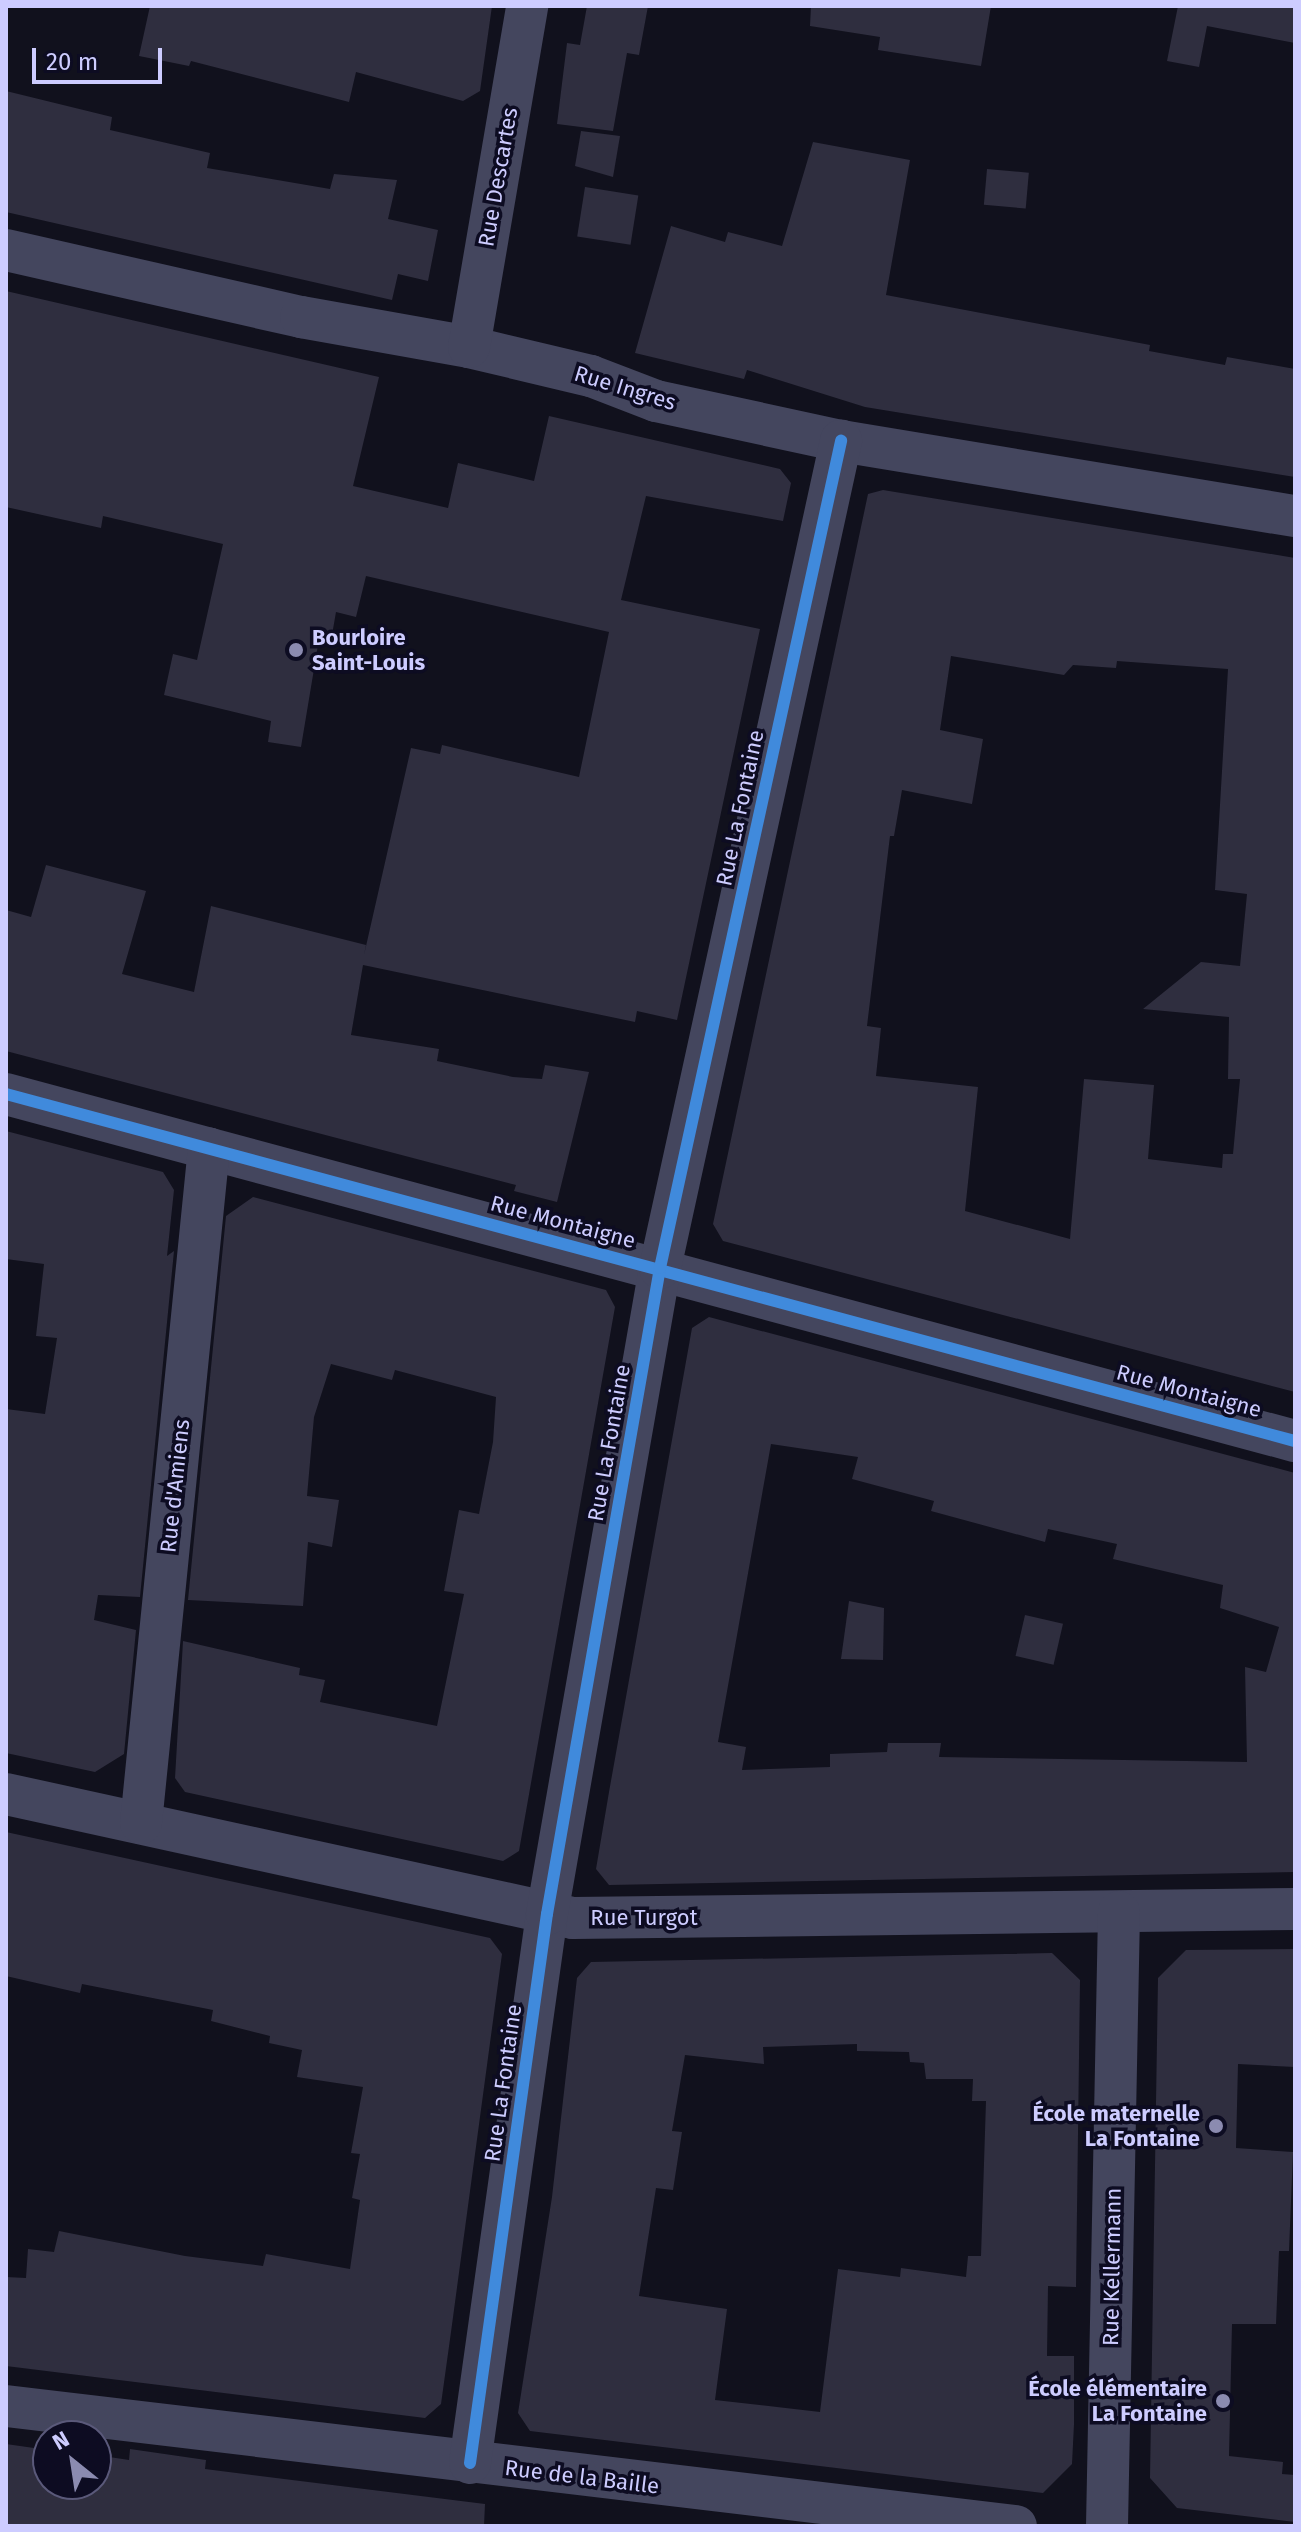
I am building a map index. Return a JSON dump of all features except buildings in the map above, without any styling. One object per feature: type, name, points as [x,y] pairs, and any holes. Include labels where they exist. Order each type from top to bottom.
[{"type":"street","name":"Rue Descartes","points":[[469,347],[527,6]]},
{"type":"street","name":"Rue Ingres","points":[[6,250],[301,317],[469,347],[591,376],[656,401],[841,441],[1295,516]]},
{"type":"street","name":"Rue La Fontaine","points":[[470,2463],[547,1914],[660,1268],[841,441]]},
{"type":"street","name":"Rue Montaigne","points":[[6,1094],[1295,1441]]},
{"type":"street","name":"Rue d'Amiens","points":[[141,1823],[209,1148]]},
{"type":"street","name":"Rue Turgot","points":[[6,1794],[547,1914],[598,1920],[1295,1909]]},
{"type":"street","name":"Rue Kellermann","points":[[1107,2526],[1119,1912]]},
{"type":"street","name":"Rue de la Baille","points":[[6,2406],[470,2463],[711,2510],[1016,2526]]},
{"type":"cycle path","points":[[470,2463],[547,1914],[660,1268],[841,441]]},
{"type":"cycle path","points":[[6,1094],[1295,1441]]},
{"type":"place","name":"Bourloire Saint-Louis","points":[[296,650]]},
{"type":"place","name":"École maternelle La Fontaine","points":[[1216,2126]]},
{"type":"place","name":"École élémentaire La Fontaine","points":[[1223,2401]]}]
